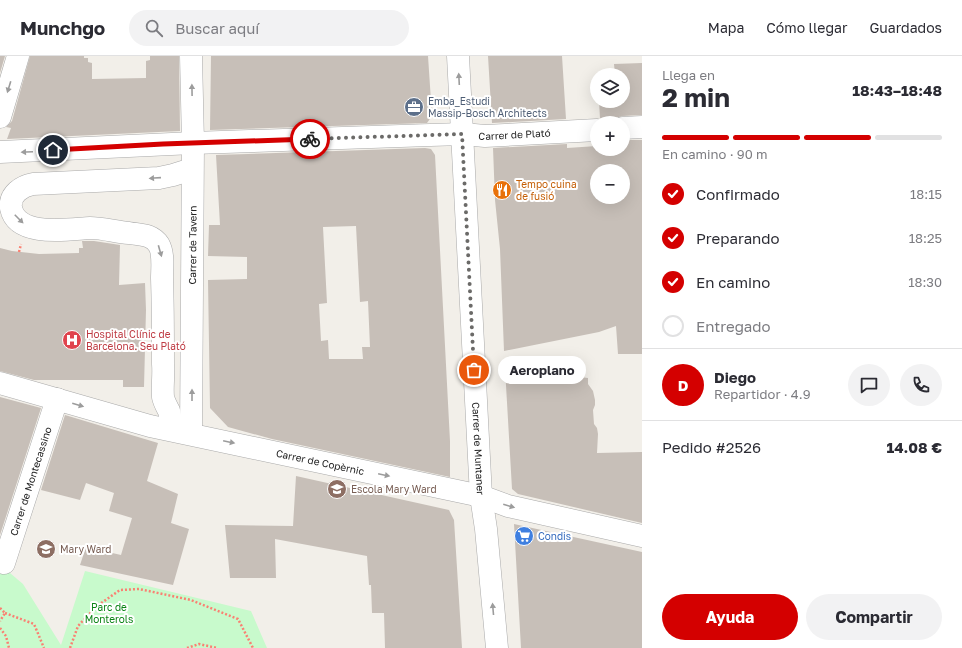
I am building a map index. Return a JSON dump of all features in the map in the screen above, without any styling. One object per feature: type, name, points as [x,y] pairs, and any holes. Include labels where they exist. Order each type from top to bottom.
[{"type":"street","points":[[0,118],[18,56]]},
{"type":"street","name":"Carrer de Tavern","points":[[181,432],[192,417],[193,143],[191,56]]},
{"type":"street","name":"Carrer de Muntaner","points":[[458,56],[481,496],[486,529],[497,648]]},
{"type":"street","points":[[630,128],[642,127]]},
{"type":"street","name":"Carrer de Plató","points":[[0,152],[193,143],[462,134],[485,136],[590,130]]},
{"type":"street","points":[[181,432],[170,415],[163,399],[162,271],[161,251],[159,246],[154,240],[146,235],[105,229],[39,229],[29,227],[20,222],[11,208],[14,195],[25,185],[159,178],[192,169]]},
{"type":"street","name":"Carrer de Copèrnic","points":[[0,383],[150,426],[481,496],[508,506],[642,536]]},
{"type":"street","name":"Carrer de Montecassino","points":[[4,563],[57,399]]},
{"type":"path","points":[[70,648],[78,626],[97,606],[120,590],[139,589],[191,600],[238,619],[253,648]]},
{"type":"path","points":[[0,608],[5,613],[34,624],[44,648]]},
{"type":"path","points":[[0,621],[5,613]]},
{"type":"path","points":[[0,628],[6,636],[9,648]]},
{"type":"path","points":[[187,648],[199,644],[216,648]]},
{"type":"green space","name":"Parc de Monterols","points":[[85,571],[251,611],[267,648],[0,648],[0,572],[10,573],[23,584],[61,645]]},
{"type":"building","points":[[0,56],[5,56],[0,73]]},
{"type":"building","points":[[30,56],[84,56],[84,58],[88,58],[88,62],[92,63],[92,79],[146,78],[146,61],[150,60],[150,56],[179,56],[180,131],[7,139],[11,128],[6,127],[12,121]]},
{"type":"building","points":[[211,56],[428,56],[432,116],[427,123],[210,130]]},
{"type":"building","points":[[488,56],[562,56],[566,119],[492,123]]},
{"type":"building","points":[[642,63],[642,115],[600,116],[599,108],[630,108],[630,68],[614,68],[614,64]]},
{"type":"building","points":[[630,140],[642,140],[642,354],[618,354],[616,326],[599,332],[504,351],[500,249],[495,200],[493,148],[567,144],[567,148],[590,146],[590,156],[630,156]]},
{"type":"building","points":[[431,149],[435,155],[450,441],[450,477],[272,439],[228,427],[210,408],[208,280],[247,279],[247,257],[208,256],[209,225],[220,225],[216,155]],"holes":[[[356,226],[360,302],[368,301],[370,347],[362,347],[363,359],[329,359],[328,340],[321,341],[319,304],[327,303],[323,227]]]},
{"type":"building","name":"Hospital Clínic de Barcelona. Seu Plató","points":[[82,241],[94,241],[120,245],[119,285],[145,283],[146,310],[144,387],[123,387],[123,380],[34,380],[0,371],[0,248],[39,254],[79,253],[79,248],[83,248]]},
{"type":"building","points":[[580,367],[580,377],[588,378],[588,384],[593,391],[595,400],[593,410],[594,424],[597,428],[598,434],[597,453],[642,452],[642,523],[518,494],[512,489],[505,368]]},
{"type":"building","points":[[0,397],[41,408],[0,535]]},
{"type":"building","points":[[65,415],[158,443],[147,481],[178,494],[171,523],[189,529],[173,585],[80,565],[86,547],[121,555],[132,518],[109,511],[114,493],[86,483],[80,500],[41,490]]},
{"type":"building","points":[[296,476],[449,510],[454,520],[462,648],[385,648],[384,613],[372,613],[371,585],[369,585],[367,556],[275,539],[276,578],[230,578],[225,525],[293,526]]},
{"type":"building","points":[[514,524],[642,552],[642,648],[521,648]]},
{"type":"way so far","points":[[310,139],[462,134],[474,370]]},
{"type":"place","name":"Emba_Estudi Massip-Bosch Architects","points":[[414,107]]},
{"type":"place","name":"Tempo cuina de fusió","points":[[502,190]]},
{"type":"place","name":"Hospital Clínic de Barcelona. Seu Plató","points":[[72,340]]},
{"type":"place","name":"Aeroplano","points":[[474,370]]},
{"type":"place","name":"Escola Mary Ward","points":[[337,489]]},
{"type":"place","name":"Condis","points":[[524,536]]},
{"type":"place","name":"Mary Ward","points":[[46,549]]},
{"type":"route","points":[[53,150],[163,144],[310,139]]}]
